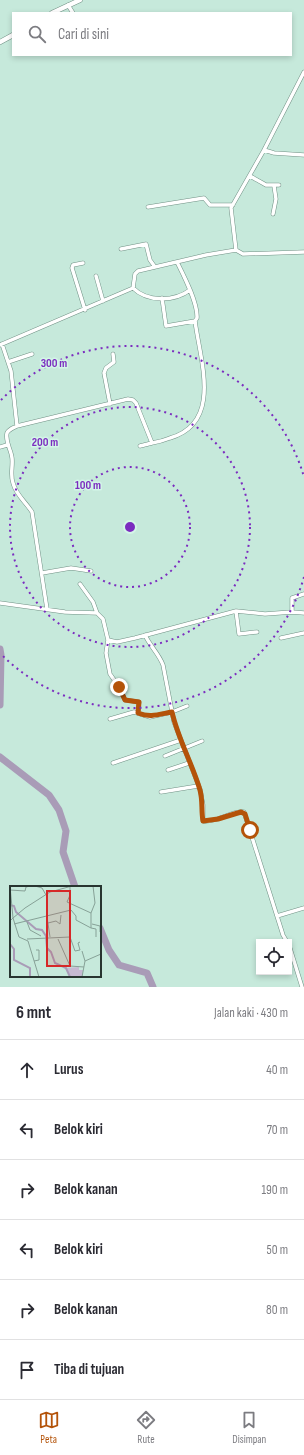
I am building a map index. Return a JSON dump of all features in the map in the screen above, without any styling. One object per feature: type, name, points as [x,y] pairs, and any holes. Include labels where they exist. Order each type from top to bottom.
[{"type":"street","points":[[54,12],[80,0]]},
{"type":"street","points":[[68,5],[72,12]]},
{"type":"street","points":[[0,42],[12,36]]},
{"type":"street","points":[[236,250],[231,212],[233,205],[264,150],[304,72]]},
{"type":"street","points":[[264,150],[274,153],[304,155]]},
{"type":"street","points":[[250,176],[266,185],[279,185]]},
{"type":"street","points":[[273,214],[276,199],[274,186]]},
{"type":"street","points":[[148,207],[204,198],[210,205],[233,205]]},
{"type":"street","points":[[121,248],[146,244],[150,260],[155,267]]},
{"type":"street","points":[[133,288],[136,272],[206,254],[236,250],[243,254],[304,252]]},
{"type":"street","points":[[140,446],[178,435],[192,426],[199,417],[205,391],[195,321],[198,314],[190,290],[177,262]]},
{"type":"street","points":[[83,263],[74,265],[72,268],[85,310]]},
{"type":"street","points":[[96,276],[103,301]]},
{"type":"street","points":[[133,288],[147,296],[162,298],[179,296],[190,290]]},
{"type":"street","points":[[17,426],[13,384],[8,362],[1,345],[133,288]]},
{"type":"street","points":[[162,298],[166,326],[195,321]]},
{"type":"street","points":[[8,362],[32,354]]},
{"type":"street","points":[[110,404],[104,373],[106,368],[114,362],[113,354]]},
{"type":"street","points":[[47,609],[32,512],[26,503],[18,496],[12,483],[12,456],[7,445],[7,434],[17,426],[133,400],[139,410],[152,443]]},
{"type":"street","points":[[0,447],[7,445]]},
{"type":"street","points":[[42,573],[71,568],[91,571]]},
{"type":"street","points":[[80,584],[94,602],[97,612],[103,619],[108,640],[106,653],[110,674],[119,687],[125,700],[139,702],[138,713]]},
{"type":"street","points":[[292,612],[292,598],[304,594]]},
{"type":"street","points":[[0,603],[65,612],[97,612]]},
{"type":"street","points":[[108,640],[117,642],[236,610],[265,614],[292,612],[304,613]]},
{"type":"street","points":[[236,610],[239,634],[256,632]]},
{"type":"street","points":[[281,638],[304,633]]},
{"type":"street","points":[[145,635],[150,646],[160,657],[163,665],[172,712],[198,786],[203,805],[203,821],[218,819],[238,812],[245,814],[277,916],[286,939]]},
{"type":"street","points":[[110,720],[130,713],[138,713],[150,717],[172,712],[187,706]]},
{"type":"street","points":[[113,763],[181,740]]},
{"type":"street","points":[[165,756],[202,741]]},
{"type":"street","points":[[168,770],[189,763]]},
{"type":"street","points":[[161,792],[198,786]]},
{"type":"street","points":[[277,916],[304,908]]},
{"type":"street","points":[[292,955],[302,987]]},
{"type":"waterway","points":[[0,649],[0,705]]},
{"type":"waterway","points":[[0,757],[49,795],[59,810],[66,831],[63,852],[75,886]]},
{"type":"waterway","points":[[101,930],[109,950],[119,965],[147,973],[153,987]]},
{"type":"route","points":[[119,687],[125,700],[136,700],[139,702],[140,707],[138,713],[150,717],[172,712],[176,728],[200,789],[203,805],[203,821],[218,819],[238,812],[244,812],[250,830]]}]
